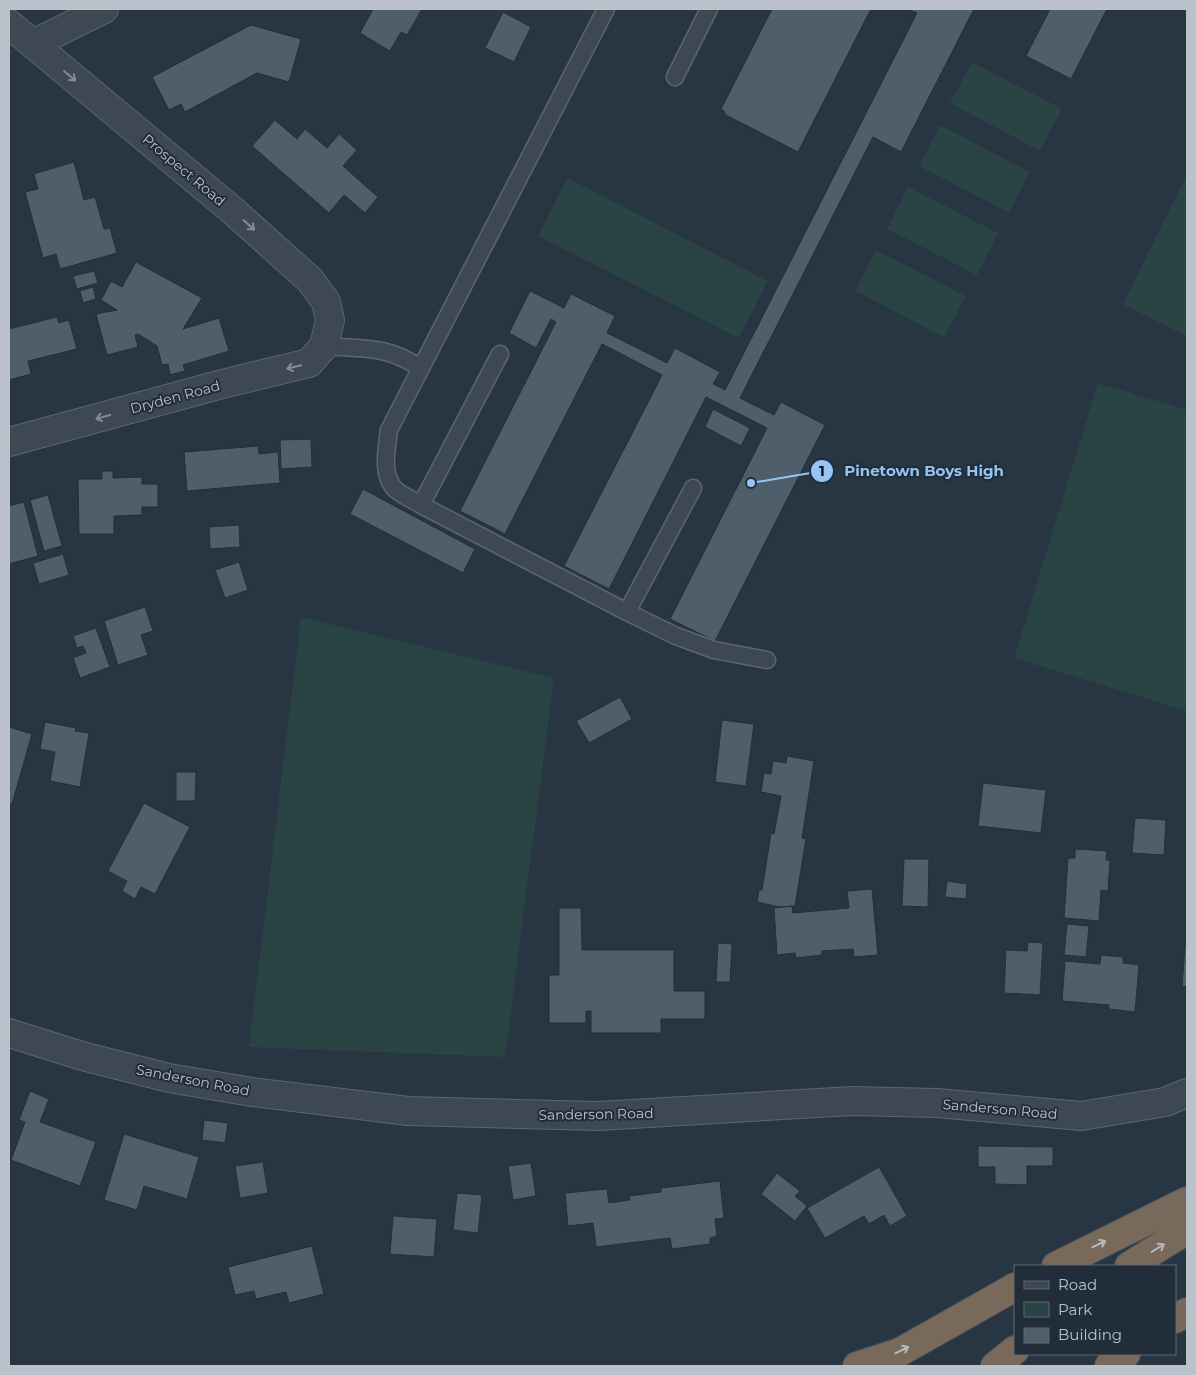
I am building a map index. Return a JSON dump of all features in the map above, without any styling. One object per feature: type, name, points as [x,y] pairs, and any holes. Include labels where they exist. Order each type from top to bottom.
[{"type":"highway","points":[[1058,1265],[1187,1201]]},
{"type":"highway","points":[[1131,1265],[1187,1230]]},
{"type":"highway","points":[[857,1366],[900,1352],[1014,1288]]},
{"type":"highway","points":[[1176,1318],[1187,1312]]},
{"type":"highway","points":[[995,1366],[1014,1351]]},
{"type":"highway","points":[[1109,1366],[1125,1355]]},
{"type":"street","points":[[33,44],[104,9]]},
{"type":"street","name":"Prospect Road","points":[[9,24],[232,210],[310,280],[326,302],[330,320],[326,341]]},
{"type":"street","name":"Dryden Road","points":[[9,442],[226,383],[309,363],[326,341]]},
{"type":"street","name":"Sanderson Road","points":[[9,1033],[82,1056],[169,1078],[252,1092],[408,1111],[598,1116],[852,1101],[937,1103],[1080,1116],[1165,1102],[1187,1093]]},
{"type":"lane","points":[[606,9],[389,430],[386,457],[387,472],[394,488],[627,612],[676,636],[714,650],[767,660]]},
{"type":"lane","points":[[674,77],[709,9]]},
{"type":"lane","points":[[326,341],[384,350],[402,356],[420,368]]},
{"type":"lane","points":[[422,504],[500,354]]},
{"type":"lane","points":[[627,612],[693,488]]},
{"type":"green space","points":[[972,62],[1062,109],[1040,151],[950,103]]},
{"type":"green space","points":[[940,125],[1030,172],[1009,213],[919,166]]},
{"type":"green space","points":[[1187,174],[1187,336],[1123,304]]},
{"type":"green space","points":[[567,178],[768,281],[739,338],[538,236]]},
{"type":"green space","points":[[908,187],[998,233],[977,275],[887,229]]},
{"type":"green space","points":[[876,250],[966,296],[944,337],[855,291]]},
{"type":"green space","points":[[1098,383],[1187,410],[1187,711],[1014,658]]},
{"type":"green space","points":[[301,617],[554,678],[505,1057],[249,1047]]},
{"type":"building","points":[[373,9],[422,9],[407,35],[401,32],[390,51],[360,33]]},
{"type":"building","points":[[772,9],[871,9],[798,152],[724,114],[725,112],[721,109]]},
{"type":"building","points":[[908,9],[974,9],[901,152],[873,137],[740,398],[774,415],[781,402],[825,425],[715,641],[670,619],[767,428],[706,397],[609,589],[564,566],[662,375],[602,344],[505,534],[460,511],[556,322],[551,319],[536,348],[509,333],[530,291],[564,308],[571,294],[615,316],[607,333],[667,363],[675,348],[720,372],[713,384],[725,390],[917,13]]},
{"type":"building","points":[[1050,9],[1107,9],[1071,79],[1026,56]]},
{"type":"building","points":[[503,12],[531,27],[514,62],[485,48]]},
{"type":"building","points":[[251,25],[301,39],[289,82],[257,73],[185,112],[181,104],[169,110],[152,77]]},
{"type":"building","points":[[275,120],[297,139],[305,129],[327,148],[339,134],[357,150],[343,166],[378,197],[365,213],[344,195],[329,213],[252,146]]},
{"type":"building","points":[[74,162],[84,200],[95,197],[104,229],[110,228],[117,253],[60,269],[56,254],[43,258],[25,192],[38,189],[34,174]]},
{"type":"building","points":[[136,262],[202,298],[183,329],[219,318],[229,351],[183,365],[185,371],[170,375],[168,364],[162,365],[157,346],[138,334],[135,335],[138,347],[107,355],[96,314],[117,310],[101,300],[111,281],[122,287]]},
{"type":"building","points":[[94,271],[98,283],[77,289],[73,276]]},
{"type":"building","points":[[93,287],[96,299],[83,303],[80,291]]},
{"type":"building","points":[[57,317],[59,323],[69,320],[77,349],[28,361],[31,374],[9,380],[9,329]]},
{"type":"building","points":[[713,409],[750,428],[741,446],[705,427]]},
{"type":"building","points":[[311,439],[312,467],[281,469],[280,440]]},
{"type":"building","points":[[258,446],[259,454],[278,452],[280,483],[187,491],[184,452]]},
{"type":"building","points":[[102,471],[113,471],[113,478],[142,477],[142,484],[158,484],[158,507],[142,507],[142,515],[114,516],[114,534],[79,534],[78,479],[102,479]]},
{"type":"building","points":[[363,489],[475,549],[463,573],[350,514]]},
{"type":"building","points":[[48,495],[62,546],[44,551],[30,500]]},
{"type":"building","points":[[24,502],[38,556],[9,564],[9,506]]},
{"type":"building","points":[[239,525],[240,547],[210,549],[209,527]]},
{"type":"building","points":[[63,554],[69,575],[39,584],[33,563]]},
{"type":"building","points":[[239,562],[248,590],[225,598],[215,570]]},
{"type":"building","points":[[145,607],[153,631],[141,635],[148,655],[118,665],[104,621]]},
{"type":"building","points":[[96,628],[110,667],[80,678],[73,658],[86,653],[83,646],[77,648],[73,636]]},
{"type":"building","points":[[620,697],[632,719],[589,743],[576,721]]},
{"type":"building","points":[[722,720],[754,724],[746,786],[715,782]]},
{"type":"building","points":[[45,722],[76,728],[75,731],[89,733],[80,787],[50,781],[55,752],[40,749]]},
{"type":"building","points":[[9,727],[32,734],[12,804],[9,803]]},
{"type":"building","points":[[787,756],[814,761],[802,838],[806,839],[795,906],[779,907],[757,902],[759,890],[762,890],[771,833],[774,834],[781,796],[761,792],[764,773],[771,774],[773,761],[786,763]]},
{"type":"building","points":[[176,772],[196,772],[195,801],[176,801]]},
{"type":"building","points":[[983,783],[1046,790],[1041,833],[978,826]]},
{"type":"building","points":[[144,803],[190,827],[155,894],[141,887],[135,899],[122,891],[127,881],[108,871]]},
{"type":"building","points":[[1135,818],[1166,820],[1164,855],[1132,853]]},
{"type":"building","points":[[1075,849],[1107,851],[1106,860],[1110,860],[1108,891],[1101,890],[1099,921],[1064,918],[1068,858],[1075,858]]},
{"type":"building","points":[[904,859],[929,859],[928,907],[902,906]]},
{"type":"building","points":[[947,881],[967,884],[966,899],[945,897]]},
{"type":"building","points":[[872,889],[878,955],[854,957],[853,949],[822,951],[822,955],[796,958],[795,953],[777,955],[774,908],[792,906],[793,913],[849,908],[847,891]]},
{"type":"building","points":[[559,908],[581,908],[582,950],[674,950],[674,991],[705,991],[705,1019],[661,1019],[661,1033],[591,1033],[591,1011],[586,1011],[586,1023],[549,1023],[549,975],[559,975]]},
{"type":"building","points":[[1067,924],[1089,926],[1086,957],[1064,955]]},
{"type":"building","points":[[1028,942],[1043,943],[1040,995],[1004,993],[1006,950],[1027,951]]},
{"type":"building","points":[[718,943],[732,944],[730,982],[716,982]]},
{"type":"building","points":[[1185,947],[1187,947],[1187,987],[1182,986]]},
{"type":"building","points":[[1101,955],[1123,957],[1123,963],[1139,965],[1135,1012],[1109,1009],[1109,1005],[1062,1001],[1065,961],[1100,964]]},
{"type":"building","points":[[30,1091],[49,1099],[40,1122],[96,1142],[80,1186],[11,1160],[25,1122],[19,1120]]},
{"type":"building","points":[[204,1120],[228,1123],[225,1143],[202,1140]]},
{"type":"building","points":[[124,1134],[199,1157],[187,1199],[144,1186],[137,1210],[104,1200]]},
{"type":"building","points":[[978,1146],[1053,1147],[1053,1166],[1027,1166],[1027,1185],[995,1184],[995,1167],[978,1167]]},
{"type":"building","points":[[263,1162],[268,1193],[240,1198],[235,1166]]},
{"type":"building","points":[[531,1163],[536,1196],[513,1200],[508,1166]]},
{"type":"building","points":[[879,1167],[907,1216],[890,1226],[884,1215],[869,1224],[864,1216],[825,1238],[807,1208]]},
{"type":"building","points":[[777,1173],[800,1191],[795,1196],[807,1206],[795,1221],[761,1194]]},
{"type":"building","points":[[720,1181],[724,1218],[715,1219],[717,1236],[710,1238],[710,1244],[672,1249],[670,1238],[596,1247],[593,1223],[568,1226],[565,1193],[607,1189],[609,1203],[630,1200],[629,1196],[661,1192],[661,1188]]},
{"type":"building","points":[[457,1193],[482,1195],[478,1233],[453,1230]]},
{"type":"building","points":[[393,1216],[437,1219],[434,1257],[390,1254]]},
{"type":"building","points":[[312,1246],[324,1294],[289,1303],[286,1292],[256,1299],[254,1291],[235,1295],[228,1267]]},
{"type":"place","name":"Pinetown Boys High","points":[[751,483]]}]
